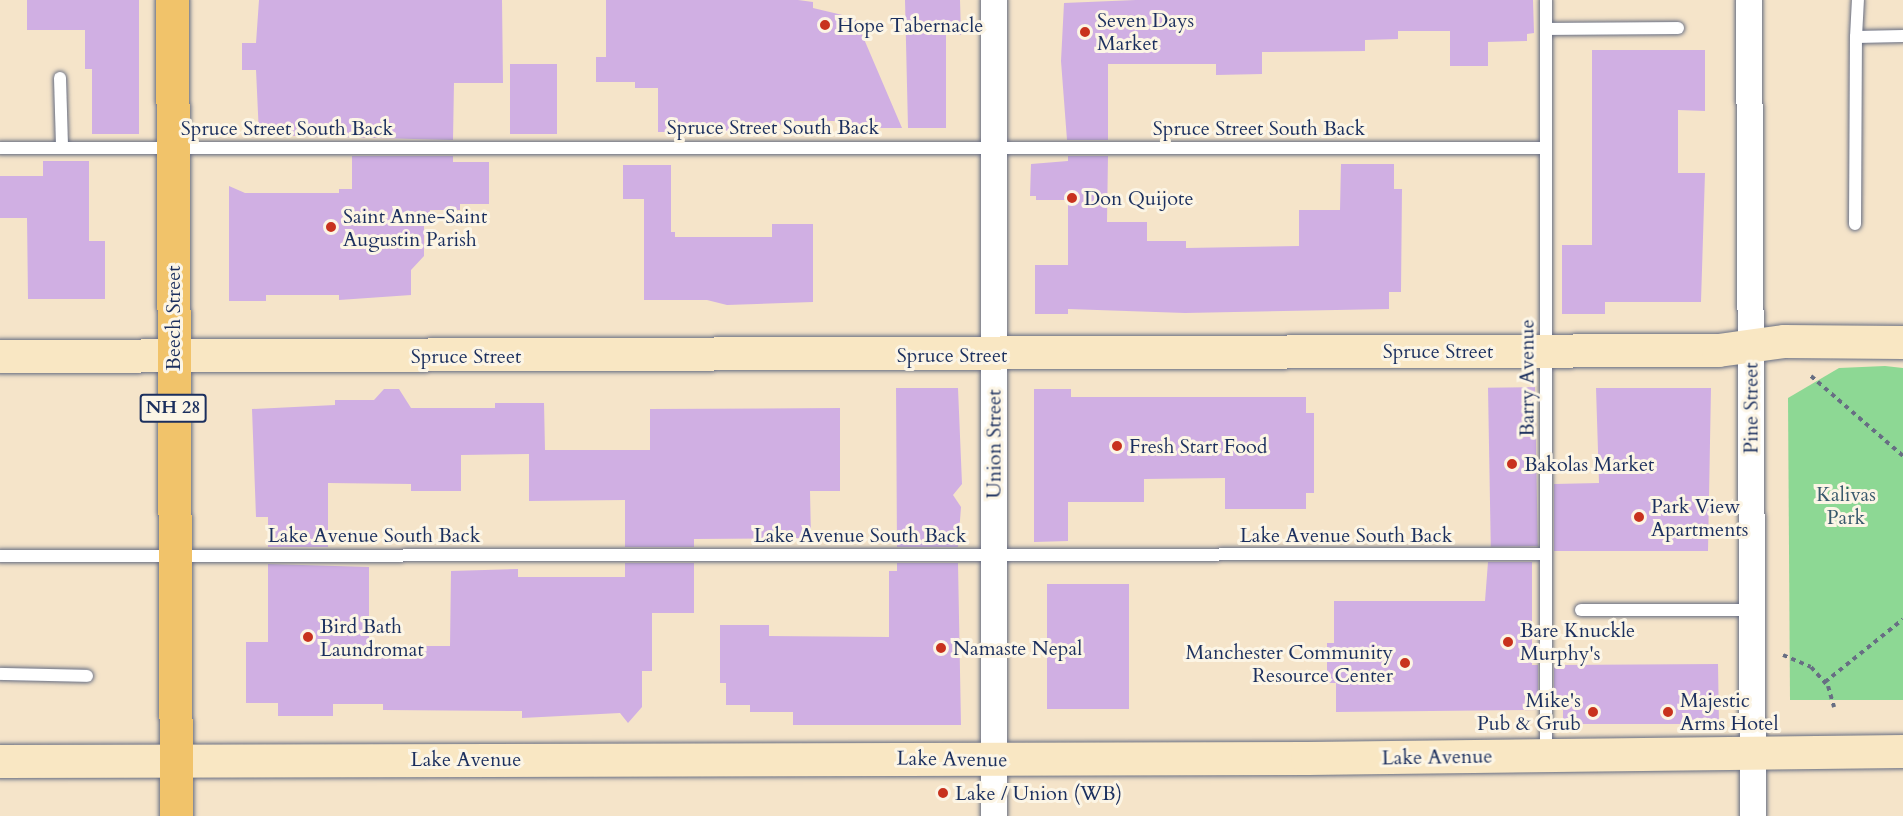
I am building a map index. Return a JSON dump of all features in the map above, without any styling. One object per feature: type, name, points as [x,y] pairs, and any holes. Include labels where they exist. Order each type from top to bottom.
[{"type":"main road","name":"Beech Street","points":[[172,0],[176,816]]},
{"type":"street","name":"Union Street","points":[[994,0],[994,816]]},
{"type":"street","name":"Pine Street","points":[[1749,0],[1753,816]]},
{"type":"street","name":"Spruce Street","points":[[0,356],[994,355],[1718,350],[1784,341],[1903,342]]},
{"type":"street","name":"Lake Avenue","points":[[0,761],[994,760],[1903,751]]},
{"type":"lane","name":"Barry Avenue","points":[[1546,0],[1546,755]]},
{"type":"lane","points":[[1855,224],[1858,0]]},
{"type":"lane","points":[[1546,29],[1678,28]]},
{"type":"lane","points":[[1856,38],[1903,36]]},
{"type":"lane","points":[[60,78],[62,147]]},
{"type":"lane","name":"Spruce Street South Back","points":[[0,148],[1546,148]]},
{"type":"lane","name":"Lake Avenue South Back","points":[[0,556],[1546,554]]},
{"type":"lane","points":[[1581,610],[1751,610]]},
{"type":"lane","points":[[0,674],[87,676]]},
{"type":"path","points":[[1810,375],[1903,456]]},
{"type":"path","points":[[1825,682],[1903,619]]},
{"type":"path","points":[[1783,655],[1802,660],[1825,682],[1834,706]]},
{"type":"green space","name":"Kalivas Park","points":[[1885,366],[1903,368],[1903,700],[1790,700],[1788,398],[1839,368]]},
{"type":"building","points":[[27,0],[139,0],[139,134],[92,134],[92,69],[85,69],[85,30],[27,30]]},
{"type":"building","points":[[259,0],[502,0],[503,83],[454,83],[453,140],[259,135],[256,70],[242,70],[242,43],[256,43]]},
{"type":"building","points":[[606,0],[798,0],[813,2],[813,8],[855,18],[902,128],[842,128],[842,121],[790,121],[784,125],[729,121],[729,132],[658,132],[658,88],[635,88],[635,82],[596,82],[596,57],[606,57]]},
{"type":"building","points":[[905,0],[960,0],[961,35],[946,35],[946,128],[908,128]]},
{"type":"building","points":[[1136,0],[1533,0],[1534,33],[1527,34],[1527,41],[1488,42],[1488,66],[1450,66],[1450,31],[1398,31],[1398,39],[1365,40],[1365,51],[1262,52],[1262,74],[1216,75],[1216,64],[1108,64],[1108,140],[1067,140],[1061,61],[1064,3]]},
{"type":"building","points":[[1592,50],[1705,50],[1705,111],[1678,110],[1678,173],[1705,173],[1701,302],[1605,302],[1605,314],[1562,314],[1562,245],[1592,245]]},
{"type":"building","points":[[510,64],[557,64],[557,134],[510,134]]},
{"type":"building","name":"Saint Anne-Saint Augustin Parish","points":[[352,156],[453,156],[453,162],[489,162],[489,204],[460,204],[460,210],[430,210],[430,222],[424,222],[424,256],[411,270],[411,295],[339,300],[339,295],[266,295],[266,301],[229,301],[229,186],[245,193],[339,193],[339,189],[352,189]]},
{"type":"building","points":[[1068,156],[1108,156],[1107,222],[1147,222],[1147,241],[1186,241],[1186,248],[1299,246],[1299,210],[1340,210],[1341,164],[1394,164],[1394,189],[1402,189],[1401,292],[1389,292],[1389,309],[1185,313],[1068,309],[1068,314],[1035,314],[1035,265],[1068,265],[1068,200],[1036,200],[1036,196],[1030,196],[1031,164],[1068,161]]},
{"type":"building","points":[[43,161],[89,161],[89,241],[105,241],[105,299],[28,299],[27,218],[0,218],[0,176],[43,176]]},
{"type":"building","points":[[623,165],[671,165],[671,232],[675,232],[675,237],[772,237],[772,224],[813,224],[813,302],[727,305],[707,300],[644,300],[644,199],[623,199]]},
{"type":"building","name":"Bakolas Market","points":[[1535,387],[1538,546],[1491,547],[1488,388]]},
{"type":"building","points":[[896,388],[958,388],[962,484],[953,495],[961,507],[958,547],[897,547]]},
{"type":"building","points":[[1596,388],[1711,388],[1708,551],[1554,551],[1554,484],[1599,483]]},
{"type":"building","points":[[384,389],[399,389],[411,408],[495,408],[495,403],[544,403],[545,450],[650,450],[650,409],[840,408],[840,491],[810,491],[811,538],[694,539],[694,547],[625,547],[625,500],[529,501],[529,454],[461,455],[461,491],[411,491],[411,484],[328,483],[328,547],[268,547],[268,517],[256,517],[252,409],[335,405],[335,400],[374,400]]},
{"type":"building","points":[[1034,389],[1071,389],[1071,397],[1306,397],[1306,413],[1314,413],[1314,493],[1306,493],[1306,509],[1225,509],[1225,478],[1144,479],[1144,502],[1068,502],[1068,541],[1034,542]]},
{"type":"building","name":"Manchester Community Resource Center","points":[[1488,562],[1532,562],[1532,665],[1538,665],[1538,710],[1336,712],[1336,683],[1327,683],[1327,643],[1334,643],[1334,601],[1485,601]]},
{"type":"building","points":[[625,563],[694,563],[694,613],[652,613],[652,671],[642,671],[642,707],[628,723],[620,713],[522,718],[522,711],[383,710],[383,704],[333,704],[333,716],[278,716],[278,703],[246,703],[246,642],[268,642],[268,564],[369,567],[369,646],[450,646],[451,571],[518,569],[518,577],[625,577]]},
{"type":"building","points":[[897,563],[958,563],[961,725],[793,725],[793,712],[750,712],[750,705],[726,705],[726,683],[720,683],[720,625],[769,625],[769,636],[889,637],[889,571],[897,571]]},
{"type":"building","points":[[1047,584],[1129,584],[1129,709],[1047,709]]},
{"type":"building","points":[[1718,664],[1719,724],[1563,724],[1563,710],[1554,710],[1554,665]]},
{"type":"place","name":"Hope Tabernacle","points":[[825,25]]},
{"type":"place","name":"Seven Days Market","points":[[1085,32]]},
{"type":"place","name":"Don Quijote","points":[[1072,198]]},
{"type":"place","name":"Saint Anne-Saint Augustin Parish","points":[[331,227]]},
{"type":"place","name":"Fresh Start Food","points":[[1117,446]]},
{"type":"place","name":"Bakolas Market","points":[[1512,464]]},
{"type":"place","name":"Park View Apartments","points":[[1639,517]]},
{"type":"place","name":"Bird Bath Laundromat","points":[[308,637]]},
{"type":"place","name":"Bare Knuckle Murphy's","points":[[1508,642]]},
{"type":"place","name":"Namaste Nepal","points":[[941,648]]},
{"type":"place","name":"Manchester Community Resource Center","points":[[1405,663]]},
{"type":"place","name":"Mike's Pub & Grub","points":[[1593,712]]},
{"type":"place","name":"Majestic Arms Hotel","points":[[1668,712]]},
{"type":"place","name":"Lake / Union (WB)","points":[[943,793]]}]
